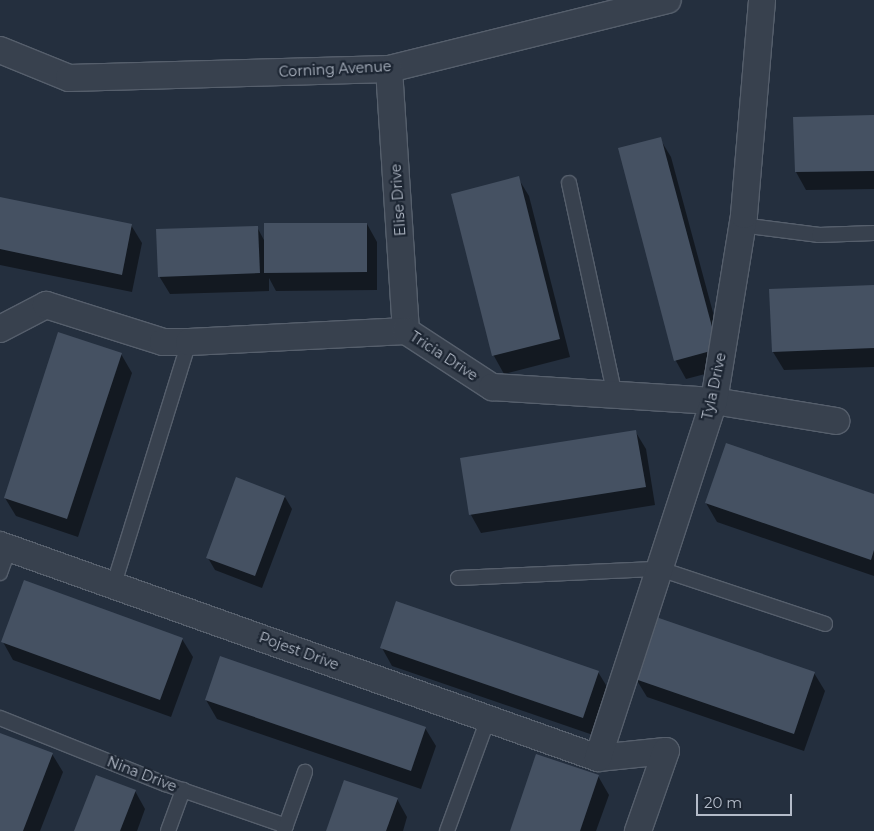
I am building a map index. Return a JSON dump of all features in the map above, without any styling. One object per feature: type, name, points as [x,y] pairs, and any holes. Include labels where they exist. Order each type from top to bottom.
[{"type":"street","name":"Corning Avenue","points":[[0,50],[69,78],[389,69],[668,0]]},
{"type":"street","name":"Tyla Drive","points":[[598,758],[714,401],[741,225],[757,72],[762,0]]},
{"type":"street","name":"Elise Drive","points":[[389,69],[406,331]]},
{"type":"street","name":"Tricia Drive","points":[[0,329],[46,304],[163,342],[406,331],[492,387],[714,401],[836,421]]},
{"type":"street","name":"Pojest Drive","points":[[5,546],[598,758]]},
{"type":"street","points":[[598,758],[666,751],[638,831]]},
{"type":"lane","points":[[569,183],[615,395]]},
{"type":"lane","points":[[741,225],[819,235],[874,233]]},
{"type":"lane","points":[[114,584],[189,342]]},
{"type":"lane","points":[[0,573],[5,546]]},
{"type":"lane","points":[[458,578],[660,568],[824,624]]},
{"type":"lane","name":"Nina Drive","points":[[0,718],[285,828],[305,772]]},
{"type":"lane","points":[[447,831],[488,719]]},
{"type":"lane","points":[[168,831],[183,790]]},
{"type":"building","points":[[874,115],[874,171],[795,172],[793,117]]},
{"type":"building","points":[[661,137],[718,349],[674,361],[618,148]]},
{"type":"building","points":[[519,176],[560,339],[492,356],[451,194]]},
{"type":"building","points":[[0,197],[132,224],[122,275],[0,249]]},
{"type":"building","points":[[264,223],[367,223],[367,272],[264,273]]},
{"type":"building","points":[[258,226],[260,273],[158,277],[156,229]]},
{"type":"building","points":[[874,285],[874,348],[772,352],[769,289]]},
{"type":"building","points":[[58,332],[122,353],[67,519],[4,498]]},
{"type":"building","points":[[636,430],[646,487],[469,515],[460,458]]},
{"type":"building","points":[[726,443],[874,494],[874,550],[871,560],[705,503]]},
{"type":"building","points":[[236,477],[285,496],[255,576],[206,558]]},
{"type":"building","points":[[24,580],[183,638],[160,700],[1,642]]},
{"type":"building","points":[[396,601],[599,671],[583,718],[380,648]]},
{"type":"building","points":[[656,617],[815,672],[794,734],[635,679]]},
{"type":"building","points":[[220,656],[426,727],[411,771],[205,700]]},
{"type":"building","points":[[0,733],[53,753],[23,831],[0,831]]},
{"type":"building","points":[[536,754],[599,775],[580,831],[510,831]]},
{"type":"building","points":[[96,775],[136,790],[120,831],[74,831]]},
{"type":"building","points":[[344,780],[398,798],[386,831],[326,831]]}]
